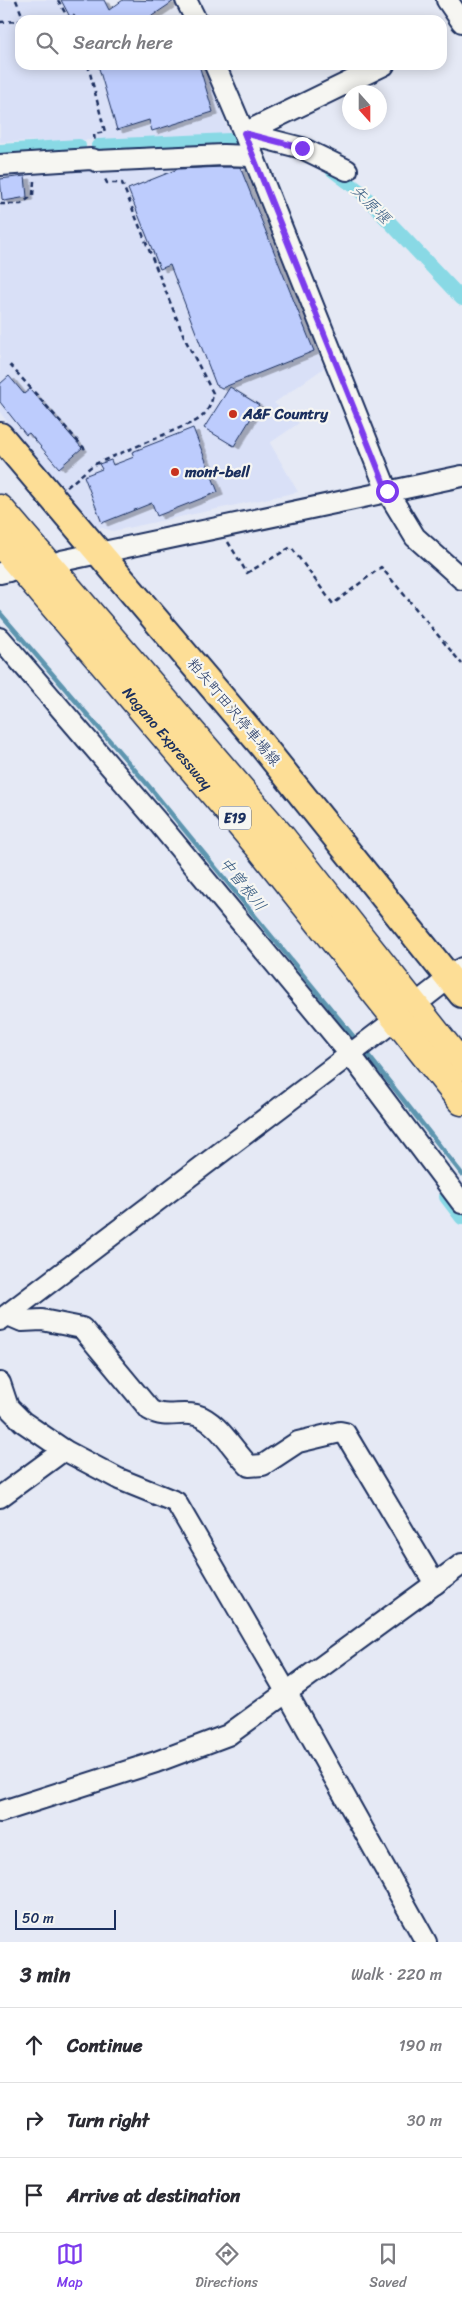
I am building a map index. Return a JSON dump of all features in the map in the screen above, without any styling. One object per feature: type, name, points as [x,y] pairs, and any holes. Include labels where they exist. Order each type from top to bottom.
[{"type":"highway","name":"Nagano Expressway","points":[[0,509],[281,837],[462,1066]]},
{"type":"highway","name":"Nagano Expressway","points":[[0,542],[263,851],[462,1101]]},
{"type":"main road","name":"粕矢町田沢停車場線","points":[[0,436],[458,980]]},
{"type":"street","points":[[186,0],[194,15]]},
{"type":"street","points":[[217,70],[387,491],[415,537],[462,579]]},
{"type":"street","points":[[244,133],[374,70]]},
{"type":"street","points":[[244,133],[302,148],[347,170]]},
{"type":"street","points":[[0,164],[91,159],[97,161],[223,155],[252,156]]},
{"type":"street","points":[[60,561],[462,476]]},
{"type":"street","points":[[0,638],[156,820],[350,1054],[462,1203]]},
{"type":"street","points":[[426,996],[458,980]]},
{"type":"street","points":[[4,1317],[386,1027]]},
{"type":"street","points":[[4,1317],[22,1321],[42,1320],[82,1328],[150,1410],[164,1415],[194,1415],[210,1422],[249,1466],[263,1465],[298,1442],[340,1432],[345,1433],[435,1584]]},
{"type":"street","points":[[0,1382],[8,1406],[23,1422],[64,1450],[119,1479],[176,1502],[287,1693],[426,1942]]},
{"type":"street","points":[[0,1498],[64,1450]]},
{"type":"street","points":[[0,1812],[202,1746],[228,1735],[462,1564]]},
{"type":"path","points":[[16,0],[22,15]]},
{"type":"path","points":[[58,0],[66,15]]},
{"type":"path","points":[[0,22],[15,21]]},
{"type":"path","points":[[60,492],[93,465],[204,416],[212,401],[213,393],[184,340],[122,183],[107,183],[97,161],[94,134],[105,132],[89,70]]},
{"type":"path","points":[[0,204],[21,204],[33,195],[34,181],[43,180]]},
{"type":"path","points":[[10,365],[85,449]]},
{"type":"path","points":[[220,527],[247,573],[291,547],[333,604],[381,567],[462,664]]},
{"type":"shaded area","points":[[0,0],[105,0],[115,15],[15,15],[15,70],[208,70],[230,137],[0,142]]},
{"type":"shaded area","points":[[240,159],[324,368],[274,403],[299,423],[270,443],[298,492],[113,531],[91,525],[35,460],[0,412],[0,173]]},
{"type":"building","points":[[61,0],[104,0],[109,10],[123,0],[174,1],[153,15],[69,15]]},
{"type":"building","points":[[99,70],[200,70],[213,112],[152,131],[149,120],[117,130]]},
{"type":"building","points":[[240,167],[314,351],[222,388],[216,385],[170,265],[160,269],[128,189],[178,169]]},
{"type":"building","points":[[25,176],[27,197],[4,201],[2,199],[0,179]]},
{"type":"building","points":[[9,376],[24,394],[30,389],[82,448],[59,468],[29,433],[26,435],[0,402],[0,384]]},
{"type":"building","name":"A&F Country","points":[[230,387],[259,405],[234,446],[204,428]]},
{"type":"building","name":"mont-bell","points":[[193,428],[218,492],[157,516],[152,503],[102,523],[84,476],[102,469],[99,464],[111,460],[113,465],[134,457],[132,452]]},
{"type":"waterway","name":"矢原堰","points":[[98,146],[230,140]]},
{"type":"waterway","name":"矢原堰","points":[[0,151],[79,146]]},
{"type":"waterway","name":"矢原堰","points":[[332,170],[361,192],[462,299]]},
{"type":"waterway","name":"中曽根川","points":[[0,613],[147,784],[358,1042]]},
{"type":"waterway","name":"中曽根川","points":[[364,1050],[462,1174]]},
{"type":"waterway","points":[[446,1197],[462,1218]]},
{"type":"place","name":"A&F Country","points":[[233,414]]},
{"type":"place","name":"mont-bell","points":[[175,472]]},
{"type":"route","points":[[302,148],[266,137],[244,133],[387,491]]}]
